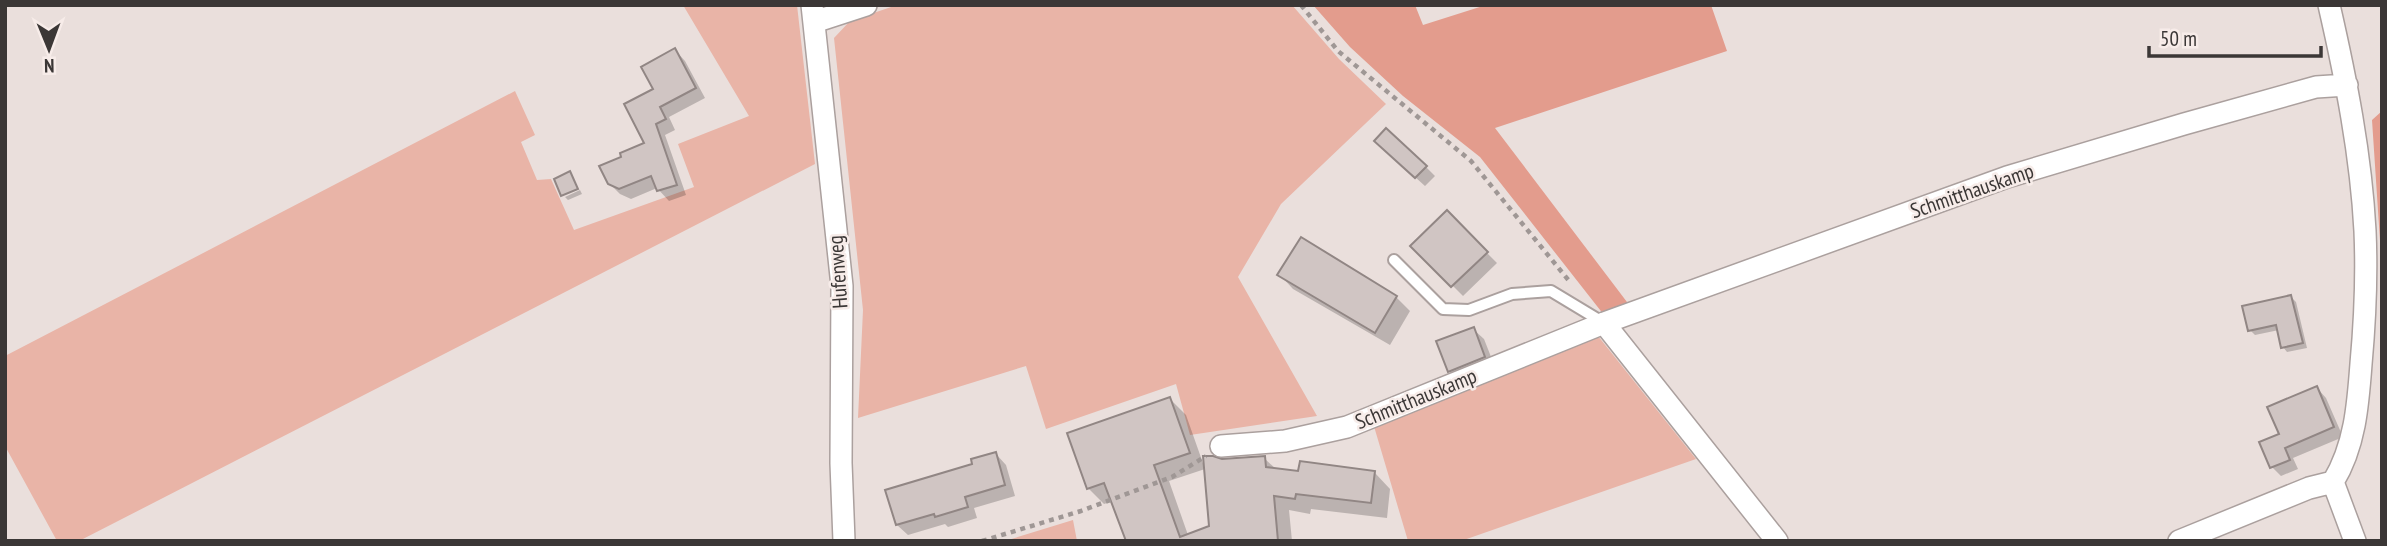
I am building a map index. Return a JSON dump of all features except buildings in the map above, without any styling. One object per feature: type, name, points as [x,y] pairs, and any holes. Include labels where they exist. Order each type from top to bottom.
[{"type":"street","points":[[813,14],[866,5]]},
{"type":"street","points":[[2179,541],[2309,488],[2333,482],[2344,464],[2353,433],[2366,310],[2365,230],[2347,85],[2329,5]]},
{"type":"street","name":"Hufenweg","points":[[813,14],[842,286],[841,463],[845,541]]},
{"type":"street","name":"Schmitthauskamp","points":[[1221,446],[1285,441],[1347,427],[1604,323],[2007,177],[2316,87],[2347,85]]},
{"type":"street","points":[[1604,323],[1777,541]]},
{"type":"street","points":[[2333,482],[2355,541]]},
{"type":"lane","points":[[1394,260],[1443,309],[1469,310],[1512,294],[1550,291],[1604,323]]},
{"type":"path","points":[[1301,5],[1338,51],[1471,162],[1577,291]]},
{"type":"path","points":[[982,541],[1081,511],[1172,477],[1221,446]]},
{"type":"shaded area","points":[[683,5],[797,5],[815,164],[79,541],[57,541],[5,446],[5,356],[515,91],[535,135],[521,142],[537,180],[551,179],[574,230],[694,187],[678,144],[749,116]]},
{"type":"shaded area","points":[[897,5],[1292,5],[1339,59],[1386,104],[1281,204],[1238,277],[1317,416],[1190,435],[1176,384],[1046,429],[1026,366],[858,418],[863,310],[834,38],[850,21]]},
{"type":"shaded area","points":[[1313,5],[1415,5],[1423,25],[1486,5],[1711,5],[1727,51],[1495,128],[1630,306],[1604,315],[1480,157],[1403,96],[1350,47]]},
{"type":"shaded area","points":[[2382,111],[2382,271],[2372,120]]},
{"type":"shaded area","points":[[1598,336],[1696,459],[1461,541],[1408,541],[1373,423]]},
{"type":"shaded area","points":[[1073,520],[1077,541],[1005,541]]}]
